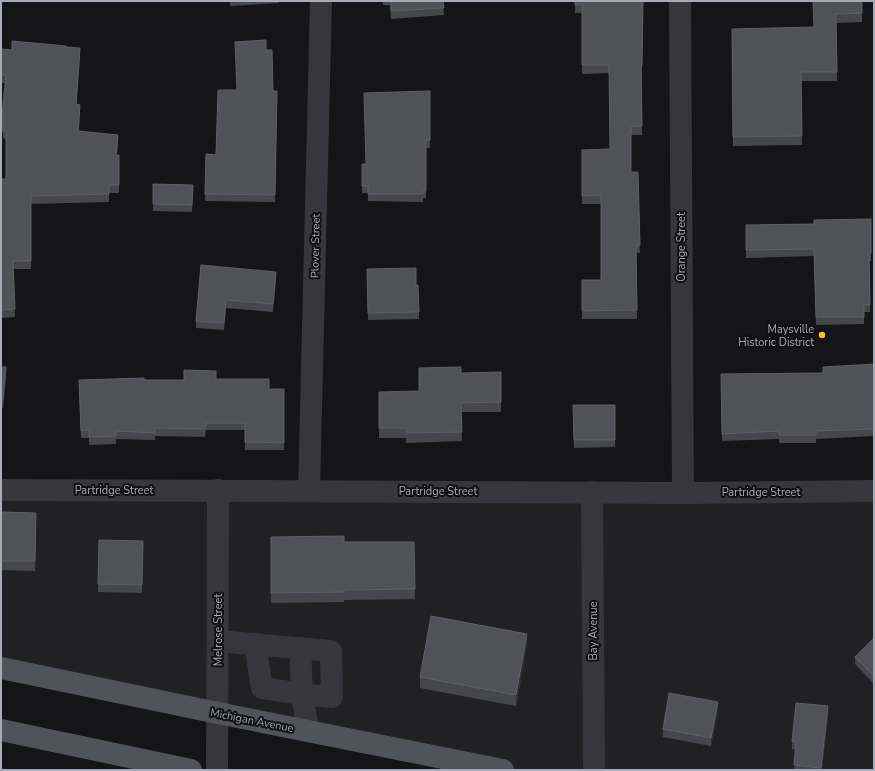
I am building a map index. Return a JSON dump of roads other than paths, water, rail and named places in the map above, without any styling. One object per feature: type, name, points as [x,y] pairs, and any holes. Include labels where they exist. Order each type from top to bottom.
[{"type":"main road","name":"Michigan Avenue","points":[[1,668],[503,770]]},
{"type":"main road","points":[[1,730],[191,770]]},
{"type":"street","name":"Plover Street","points":[[309,491],[321,1]]},
{"type":"street","name":"Orange Street","points":[[680,1],[683,493]]},
{"type":"street","name":"Partridge Street","points":[[1,490],[683,493],[874,491]]},
{"type":"street","name":"Melrose Street","points":[[217,770],[218,490]]},
{"type":"street","name":"Bay Avenue","points":[[592,492],[594,770]]},
{"type":"street","points":[[218,641],[255,644],[331,651],[332,697],[262,688],[255,644]]},
{"type":"street","points":[[300,648],[302,694],[308,730]]},
{"type":"place","name":"Maysville Historic District","points":[[822,335]]}]
